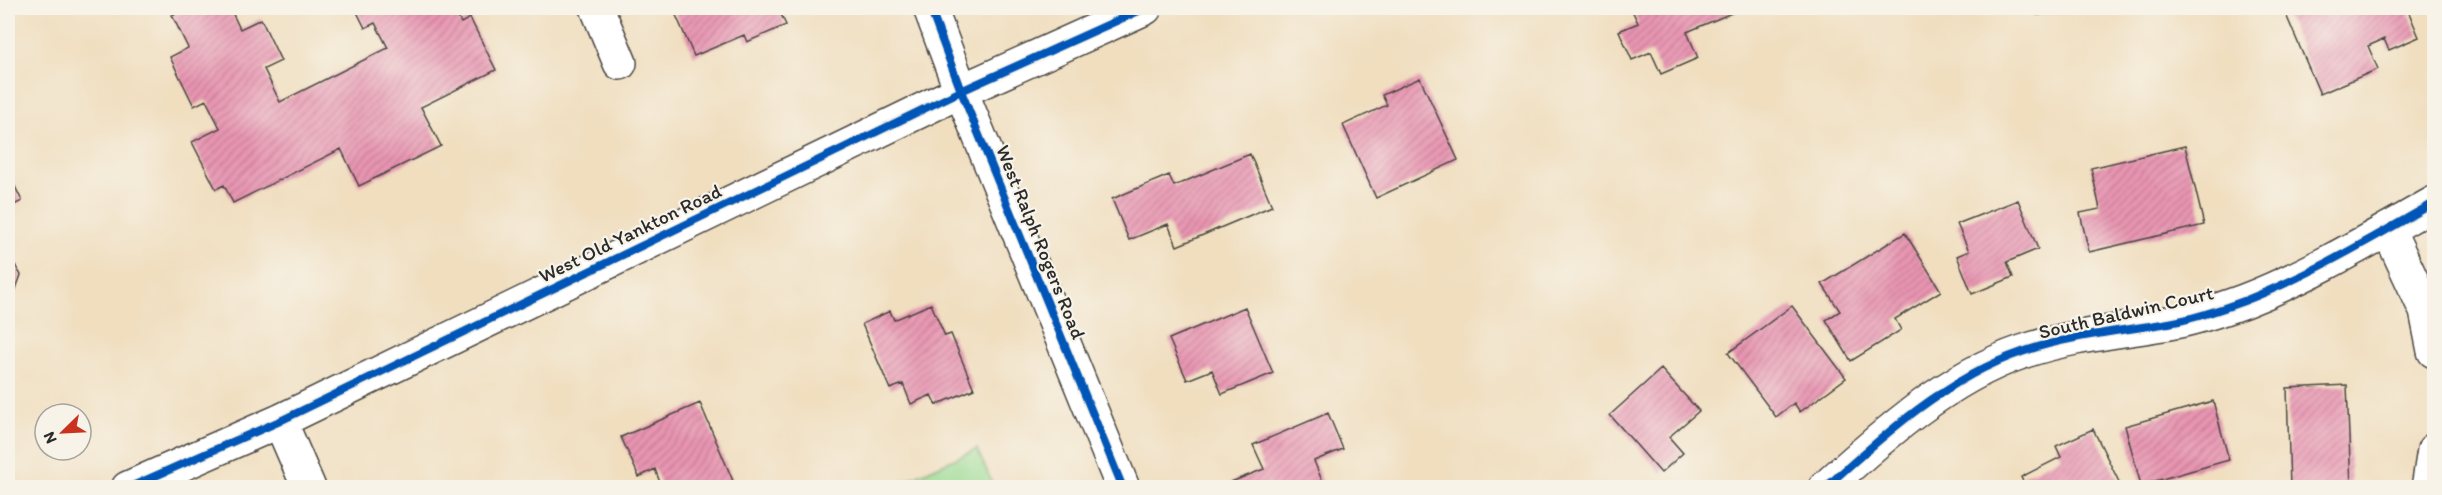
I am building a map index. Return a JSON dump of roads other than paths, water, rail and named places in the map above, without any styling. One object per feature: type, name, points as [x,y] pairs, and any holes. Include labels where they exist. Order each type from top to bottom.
[{"type":"street","points":[[597,8],[620,63]]},
{"type":"street","name":"West Ralph Rogers Road","points":[[930,8],[961,91],[1123,488]]},
{"type":"street","name":"West Old Yankton Road","points":[[128,488],[280,421],[961,91],[1145,8]]},
{"type":"street","name":"South Baldwin Court","points":[[1825,488],[1876,441],[1952,385],[2022,352],[2112,330],[2176,321],[2243,301],[2311,272],[2434,203]]},
{"type":"street","points":[[2388,229],[2426,311],[2434,351]]},
{"type":"street","points":[[280,421],[309,488]]},
{"type":"street","points":[[2428,488],[2434,450]]}]
